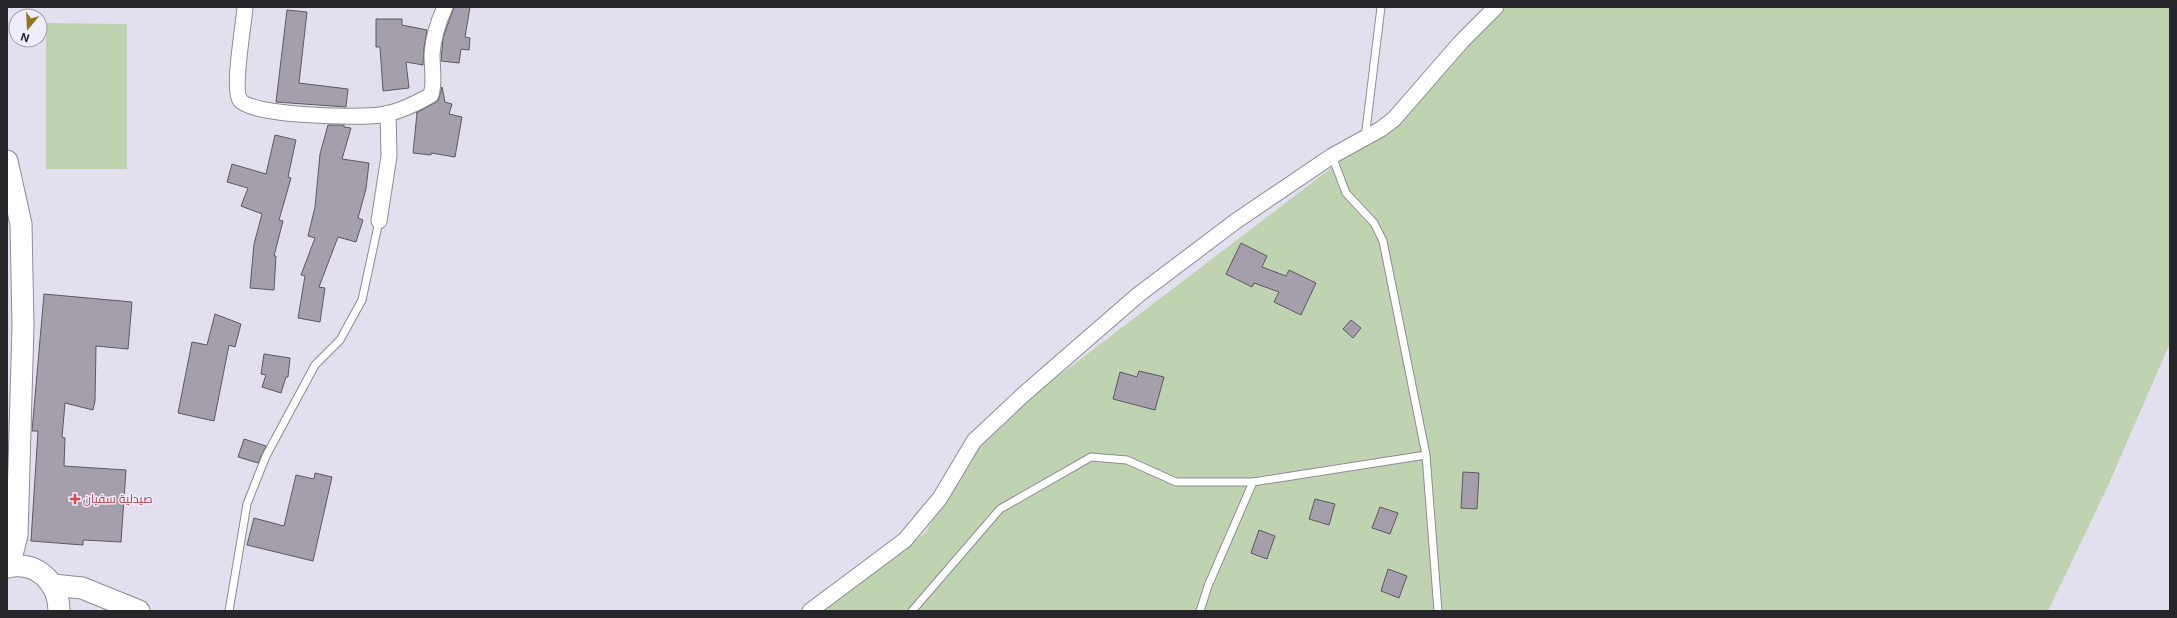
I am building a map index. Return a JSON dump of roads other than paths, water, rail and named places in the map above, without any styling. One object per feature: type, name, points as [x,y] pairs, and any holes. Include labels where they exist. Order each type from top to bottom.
[{"type":"street","points":[[245,7],[237,93],[242,103],[252,107],[307,116],[380,115],[420,102],[431,95],[434,84],[434,41],[437,25],[445,7]]},
{"type":"street","points":[[810,611],[905,540],[940,498],[974,441],[1024,394],[1138,295],[1236,221],[1332,156],[1365,139],[1394,119],[1461,42],[1496,7]]},
{"type":"street","points":[[379,221],[389,156],[388,113]]},
{"type":"street","points":[[7,161],[21,224],[23,326],[17,535],[8,567],[22,566],[34,569],[45,576],[53,585],[59,599],[59,611]]},
{"type":"street","points":[[53,585],[82,588],[127,610]]},
{"type":"lane","points":[[1365,139],[1381,7]]},
{"type":"lane","points":[[1332,156],[1346,193],[1374,224],[1383,241],[1426,455],[1438,611]]},
{"type":"lane","points":[[229,611],[247,504],[266,456],[315,365],[340,340],[362,300],[379,221]]},
{"type":"lane","points":[[912,611],[1000,509],[1091,457],[1127,460],[1176,482],[1254,482],[1426,455]]},
{"type":"lane","points":[[1200,611],[1208,586],[1254,482]]},
{"type":"place","name":"صيدلية سفيان","points":[[75,499]]}]
